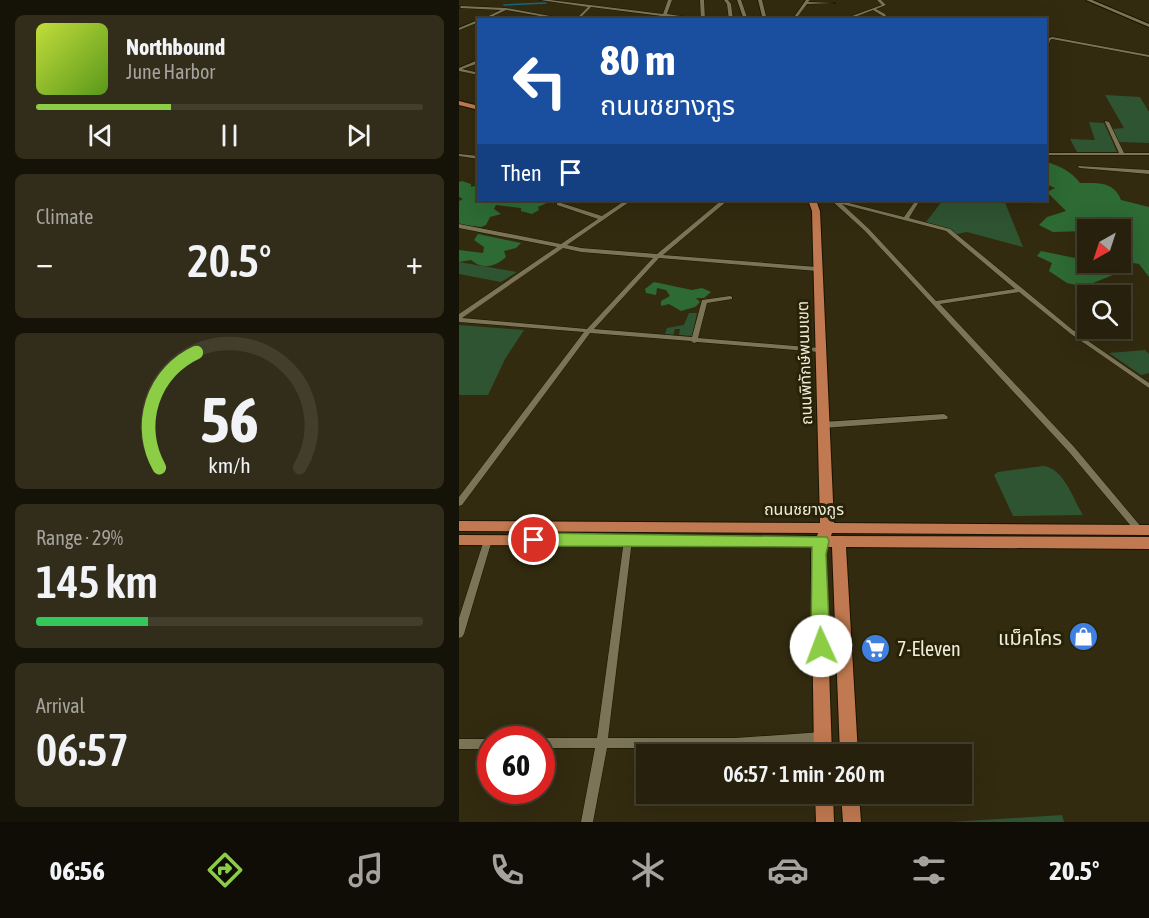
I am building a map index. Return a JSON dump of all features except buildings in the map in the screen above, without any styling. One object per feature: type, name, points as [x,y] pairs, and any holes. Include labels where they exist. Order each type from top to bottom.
[{"type":"main road","points":[[1088,0],[1149,24]]},
{"type":"main road","points":[[1096,0],[1149,24]]},
{"type":"main road","points":[[459,103],[477,108]]},
{"type":"main road","name":"ถนนพิทักษ์พนมเขต","points":[[812,201],[816,212],[823,425],[824,534],[818,554],[823,744]]},
{"type":"main road","name":"ถนนชยางกูร","points":[[459,526],[824,534],[839,541],[1149,543]]},
{"type":"main road","name":"ถนนชยางกูร","points":[[459,540],[628,540],[824,534],[1144,530]]},
{"type":"main road","points":[[839,541],[849,744]]},
{"type":"main road","points":[[824,804],[825,822]]},
{"type":"main road","points":[[851,804],[852,822]]},
{"type":"street","points":[[542,0],[696,18]]},
{"type":"street","points":[[665,14],[670,0]]},
{"type":"street","points":[[702,0],[704,18]]},
{"type":"street","points":[[726,0],[730,18]]},
{"type":"street","points":[[739,0],[745,18]]},
{"type":"street","points":[[760,0],[764,18]]},
{"type":"street","points":[[848,18],[884,5],[879,0]]},
{"type":"street","points":[[795,18],[808,1],[834,3]]},
{"type":"street","points":[[460,7],[477,2]]},
{"type":"street","points":[[578,18],[590,6]]},
{"type":"street","points":[[460,7],[507,9],[559,18]]},
{"type":"street","points":[[485,18],[507,9]]},
{"type":"street","points":[[873,9],[885,18]]},
{"type":"street","points":[[459,29],[477,21]]},
{"type":"street","points":[[1047,44],[1048,39],[1053,38],[1149,56]]},
{"type":"street","points":[[459,69],[477,62]]},
{"type":"street","points":[[459,69],[477,74]]},
{"type":"street","points":[[1107,122],[1122,154]]},
{"type":"street","points":[[1047,154],[1149,154]]},
{"type":"street","points":[[459,155],[477,158]]},
{"type":"street","points":[[1080,167],[1149,172]]},
{"type":"street","points":[[459,318],[628,201]]},
{"type":"street","points":[[459,503],[588,331],[657,256],[724,201]]},
{"type":"street","points":[[835,201],[948,230],[1073,333],[1149,386]]},
{"type":"street","points":[[835,201],[935,303],[1144,530]]},
{"type":"street","points":[[906,218],[917,201]]},
{"type":"street","points":[[559,204],[602,218]]},
{"type":"street","points":[[459,226],[559,247],[817,269]]},
{"type":"street","points":[[935,303],[1019,290]]},
{"type":"street","points":[[694,341],[702,304],[707,300],[730,298]]},
{"type":"street","points":[[459,318],[694,341],[819,350]]},
{"type":"street","points":[[1073,333],[1077,332]]},
{"type":"street","points":[[823,425],[944,417]]},
{"type":"street","points":[[459,634],[488,540]]},
{"type":"street","points":[[587,822],[602,743],[628,540]]},
{"type":"street","points":[[555,743],[735,742],[779,744]]},
{"type":"street","points":[[459,744],[477,744]]},
{"type":"green space","points":[[1105,95],[1140,97],[1149,112],[1149,143],[1119,142],[1113,129],[1124,128]]},
{"type":"green space","points":[[1089,122],[1104,123],[1117,152],[1077,152],[1070,139],[1095,140]]},
{"type":"green space","points":[[1047,162],[1073,175],[1080,183],[1104,184],[1114,189],[1121,200],[1149,207],[1149,277],[1139,264],[1131,263],[1131,219],[1077,219],[1077,231],[1053,232],[1039,225],[1047,217],[1066,211],[1047,192],[1055,188],[1047,184]]},
{"type":"green space","points":[[459,182],[471,184],[471,187],[477,185],[477,201],[543,201],[547,203],[538,207],[539,210],[532,214],[521,211],[521,208],[496,205],[494,209],[501,214],[490,217],[486,225],[481,227],[462,225],[459,224],[459,201],[463,199],[459,197]]},
{"type":"green space","points":[[942,201],[1004,201],[1023,247],[967,232],[957,234],[926,222]]},
{"type":"green space","points":[[478,234],[521,243],[516,248],[504,251],[506,257],[493,265],[484,266],[471,260],[459,262],[459,250],[483,253],[484,247],[474,240]]},
{"type":"green space","points":[[1041,251],[1077,258],[1077,273],[1113,273],[1113,275],[1088,285],[1067,283],[1049,271],[1052,263],[1037,256]]},
{"type":"green space","points":[[459,262],[517,272],[501,282],[459,274]]},
{"type":"green space","points":[[654,282],[692,290],[702,288],[711,292],[704,298],[696,298],[700,302],[695,307],[681,311],[669,304],[661,306],[661,301],[670,296],[666,290],[657,288],[656,295],[646,293],[645,289]]},
{"type":"green space","points":[[689,313],[697,313],[692,336],[679,335],[680,329],[675,329],[673,335],[665,334],[667,328],[684,325]]},
{"type":"green space","points":[[459,325],[524,330],[505,359],[488,395],[459,395]]},
{"type":"green space","points":[[1145,350],[1149,354],[1149,373],[1141,375],[1109,353]]},
{"type":"green space","points":[[1043,466],[1057,472],[1062,478],[1083,515],[1013,516],[994,475],[998,472]]},
{"type":"green space","points":[[1062,815],[1064,822],[951,822]]},
{"type":"waterway","points":[[504,5],[546,3]]},
{"type":"place","name":"แม็คโคร","points":[[1083,637]]},
{"type":"place","name":"7-Eleven","points":[[876,648]]},
{"type":"route","points":[[534,540],[821,541],[818,554],[821,646]]}]
